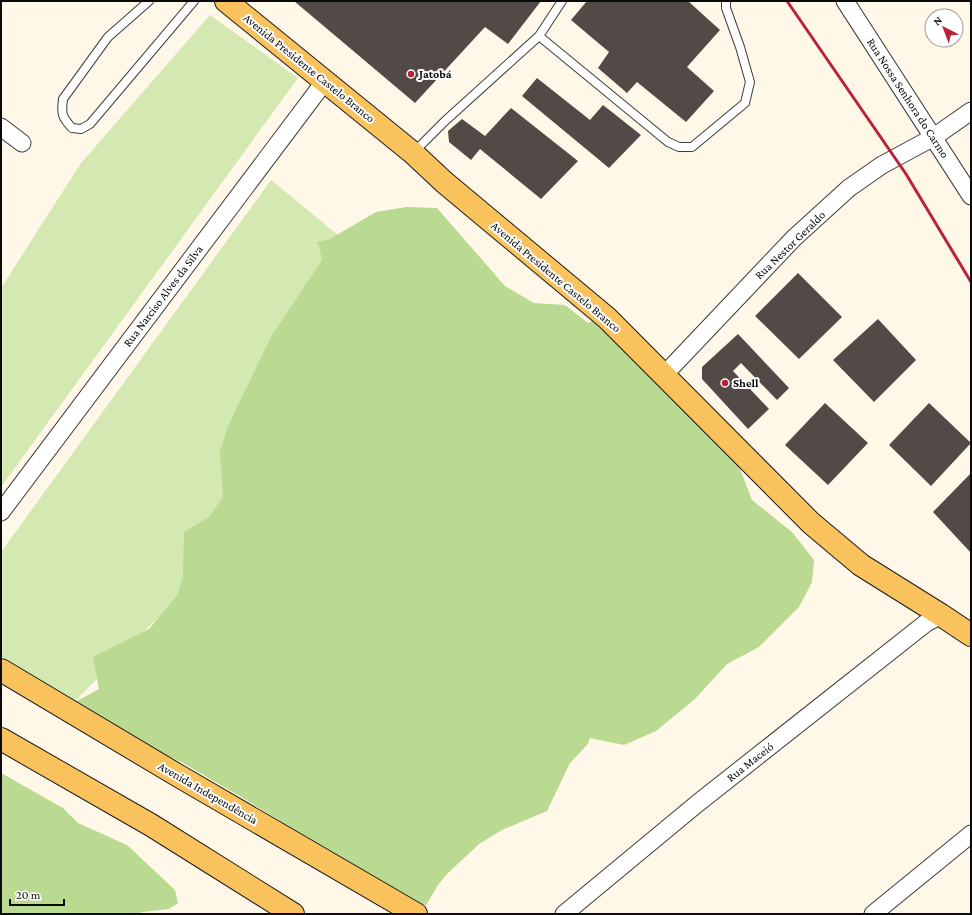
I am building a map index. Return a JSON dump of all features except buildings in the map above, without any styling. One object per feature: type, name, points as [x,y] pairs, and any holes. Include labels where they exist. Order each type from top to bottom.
[{"type":"main road","name":"Avenida Presidente Castelo Branco","points":[[226,1],[413,153],[444,182],[607,318],[811,523],[861,565],[941,614],[971,635]]},
{"type":"main road","name":"Avenida Independência","points":[[1,670],[190,783],[414,913]]},
{"type":"main road","points":[[1,739],[151,826],[293,914]]},
{"type":"street","name":"Rua Nossa Senhora do Carmo","points":[[846,1],[971,196]]},
{"type":"street","name":"Rua Narciso Alves da Silva","points":[[1,512],[325,81]]},
{"type":"street","name":"Rua Nestor Geraldo","points":[[664,375],[794,238],[849,188],[882,166],[934,137],[971,111]]},
{"type":"street","points":[[1,127],[22,143]]},
{"type":"street","name":"Rua Maceió","points":[[564,914],[698,802],[926,623],[941,614]]},
{"type":"street","points":[[873,914],[971,834]]},
{"type":"lane","points":[[149,1],[108,37],[63,99],[61,110],[63,118],[72,128],[81,129],[90,124],[194,1]]},
{"type":"lane","points":[[413,153],[445,121],[540,36],[562,1]]},
{"type":"lane","points":[[540,36],[668,142],[679,147],[692,147],[745,103],[750,82],[740,47],[726,8],[726,1]]},
{"type":"green space","points":[[210,15],[298,78],[1,487],[1,288],[81,163]]},
{"type":"green space","points":[[271,180],[449,326],[73,703],[1,656],[1,552]]},
{"type":"green space","points":[[407,207],[437,208],[505,286],[534,303],[565,305],[588,323],[596,319],[722,444],[740,469],[752,500],[792,532],[814,560],[812,582],[799,607],[759,647],[727,664],[695,699],[656,731],[624,745],[590,738],[588,744],[570,763],[547,811],[502,830],[479,844],[447,874],[438,885],[426,905],[412,906],[253,804],[183,763],[153,749],[73,703],[99,689],[93,657],[149,629],[178,594],[183,576],[184,532],[209,517],[223,497],[220,451],[228,426],[271,337],[322,260],[319,245],[316,242],[328,240],[376,212]]},
{"type":"green space","points":[[1,773],[63,808],[78,823],[127,845],[175,890],[178,903],[169,909],[142,912],[137,914],[1,914]]},
{"type":"railway","points":[[787,1],[906,174],[971,282]]},
{"type":"place","name":"Jatobá","points":[[411,74]]},
{"type":"place","name":"Shell","points":[[725,383]]}]
